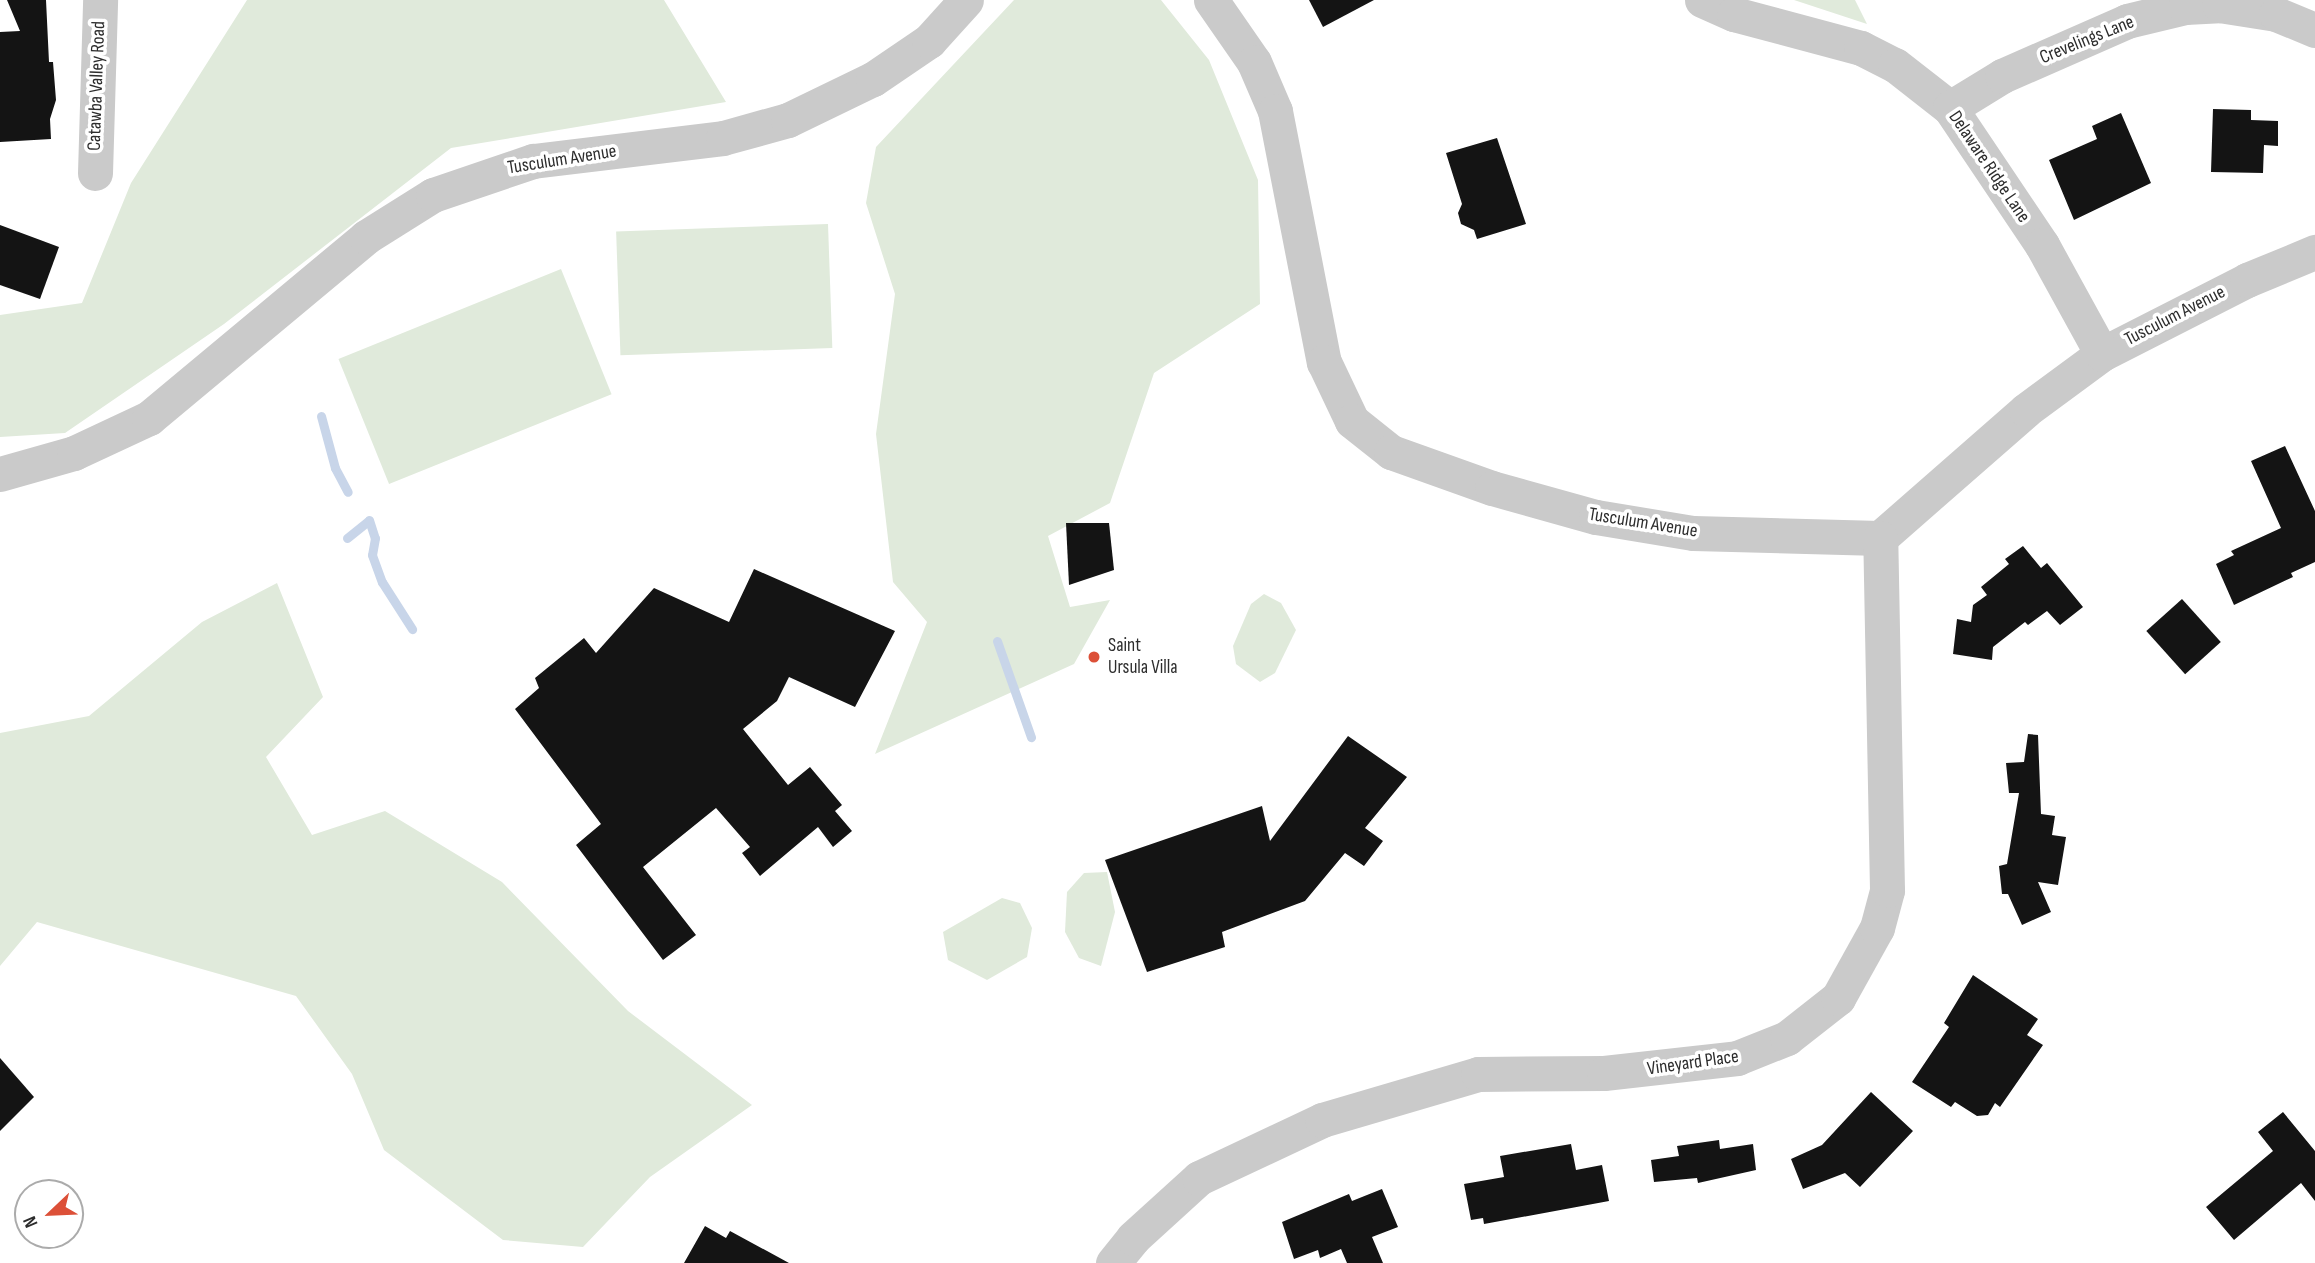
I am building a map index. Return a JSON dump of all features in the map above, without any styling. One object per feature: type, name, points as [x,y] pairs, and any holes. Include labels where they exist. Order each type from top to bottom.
[{"type":"street","name":"Catawba Valley Road","points":[[95,173],[100,0]]},
{"type":"street","name":"Tusculum Avenue","points":[[0,474],[74,453],[149,418],[366,237],[433,195],[533,160],[723,138],[788,120],[873,79],[929,41],[966,0]]},
{"type":"street","name":"Tusculum Avenue","points":[[1211,0],[1254,62],[1275,111],[1286,150],[1324,362],[1342,407],[1370,437],[1391,452],[1492,488],[1596,517],[1693,533],[1880,538],[2026,410],[2102,354],[2247,280],[2315,252]]},
{"type":"street","name":"Delaware Ridge Lane","points":[[1702,0],[1734,13],[1861,48],[1895,65],[1950,108],[2042,246],[2102,354]]},
{"type":"street","name":"Crevelings Lane","points":[[1950,108],[2003,76],[2127,21],[2185,7],[2219,5],[2276,14],[2315,30]]},
{"type":"street","name":"Vineyard Place","points":[[1113,1263],[1133,1238],[1199,1178],[1322,1120],[1478,1074],[1604,1073],[1737,1058],[1775,1046],[1809,1025],[1838,998],[1877,928],[1887,890],[1880,538]]},
{"type":"green space","points":[[247,0],[664,0],[726,102],[451,148],[224,324],[65,433],[0,437],[0,315],[82,303],[131,183]]},
{"type":"green space","points":[[1014,0],[1161,0],[1209,60],[1258,180],[1260,304],[1154,373],[1110,503],[1048,536],[1070,607],[1110,600],[1074,664],[875,754],[927,622],[893,582],[876,434],[895,294],[866,203],[876,147]]},
{"type":"green space","points":[[1794,0],[1855,0],[1867,24]]},
{"type":"green space","points":[[828,224],[832,348],[620,355],[616,231]]},
{"type":"green space","points":[[561,269],[612,394],[389,484],[338,359]]},
{"type":"green space","points":[[277,583],[323,697],[266,757],[312,835],[385,811],[502,882],[628,1011],[752,1105],[650,1177],[583,1247],[503,1240],[384,1150],[352,1074],[296,996],[37,922],[0,966],[0,733],[89,716],[202,622]]},
{"type":"green space","points":[[1264,594],[1281,603],[1296,630],[1275,673],[1260,682],[1236,664],[1233,646],[1251,604]]},
{"type":"green space","points":[[1107,872],[1115,912],[1101,966],[1079,958],[1065,932],[1067,892],[1084,873]]},
{"type":"green space","points":[[1002,898],[1020,903],[1032,928],[1027,957],[987,980],[948,960],[943,932]]},
{"type":"building","points":[[7,0],[46,0],[49,62],[53,62],[56,100],[50,119],[51,139],[0,142],[0,32],[20,31]]},
{"type":"building","points":[[1309,0],[1374,0],[1323,27]]},
{"type":"building","points":[[2213,109],[2251,110],[2251,120],[2278,121],[2278,146],[2264,145],[2263,173],[2211,172]]},
{"type":"building","points":[[2121,113],[2151,183],[2074,220],[2049,160],[2097,139],[2092,126]]},
{"type":"building","points":[[1497,138],[1526,224],[1477,239],[1474,230],[1461,224],[1458,213],[1462,204],[1446,153]]},
{"type":"building","points":[[0,225],[59,247],[40,299],[0,285]]},
{"type":"building","points":[[2285,446],[2315,511],[2315,562],[2291,573],[2293,577],[2234,605],[2216,564],[2234,555],[2231,551],[2281,528],[2251,461]]},
{"type":"building","points":[[1066,523],[1109,523],[1114,570],[1069,585]]},
{"type":"building","points":[[2023,546],[2041,568],[2047,563],[2083,607],[2060,625],[2047,611],[2028,625],[2025,622],[1993,647],[1992,660],[1953,654],[1957,619],[1971,622],[1973,605],[1987,595],[1981,587],[2009,564],[2005,559]]},
{"type":"building","points":[[754,569],[895,631],[855,707],[789,677],[777,701],[743,729],[788,785],[810,767],[842,805],[835,811],[852,831],[833,847],[818,827],[760,876],[742,853],[750,847],[716,808],[643,867],[696,935],[663,960],[576,845],[601,824],[515,709],[539,688],[535,678],[584,638],[596,653],[654,588],[729,622]]},
{"type":"building","points":[[2182,599],[2221,642],[2185,674],[2146,631]]},
{"type":"building","points":[[2028,734],[2038,735],[2041,814],[2055,816],[2052,835],[2066,837],[2058,885],[2038,882],[2051,912],[2022,925],[2008,894],[2002,894],[1999,866],[2007,864],[2019,793],[2009,793],[2006,763],[2024,762]]},
{"type":"building","points":[[1348,736],[1407,777],[1365,828],[1383,841],[1364,866],[1345,853],[1305,901],[1222,932],[1225,947],[1147,972],[1105,860],[1262,806],[1270,841]]},
{"type":"building","points":[[1973,975],[2038,1019],[2027,1035],[2043,1045],[2000,1107],[1995,1103],[1988,1115],[1977,1116],[1955,1102],[1951,1107],[1912,1082],[1949,1027],[1944,1023]]},
{"type":"building","points":[[0,1058],[34,1097],[0,1131]]},
{"type":"building","points":[[1871,1092],[1913,1131],[1860,1187],[1845,1173],[1803,1189],[1791,1159],[1822,1145]]},
{"type":"building","points":[[2283,1112],[2315,1151],[2315,1201],[2301,1183],[2234,1240],[2206,1207],[2273,1151],[2258,1132]]},
{"type":"building","points":[[1719,1140],[1720,1149],[1753,1144],[1756,1170],[1698,1183],[1697,1178],[1654,1182],[1651,1160],[1679,1156],[1677,1146]]},
{"type":"building","points":[[1571,1144],[1576,1170],[1602,1165],[1609,1201],[1484,1224],[1483,1218],[1471,1220],[1464,1184],[1504,1177],[1500,1156]]},
{"type":"building","points":[[1382,1189],[1398,1227],[1372,1237],[1383,1263],[1347,1263],[1341,1249],[1320,1258],[1318,1250],[1294,1259],[1282,1222],[1349,1194],[1352,1201]]},
{"type":"building","points":[[705,1226],[726,1238],[730,1231],[789,1263],[684,1263]]},
{"type":"waterway","points":[[321,416],[335,468],[348,492]]},
{"type":"waterway","points":[[347,538],[369,520],[375,538],[372,555],[382,582],[412,629]]},
{"type":"waterway","points":[[997,641],[1031,737]]},
{"type":"place","name":"Saint Ursula Villa","points":[[1094,657]]}]
